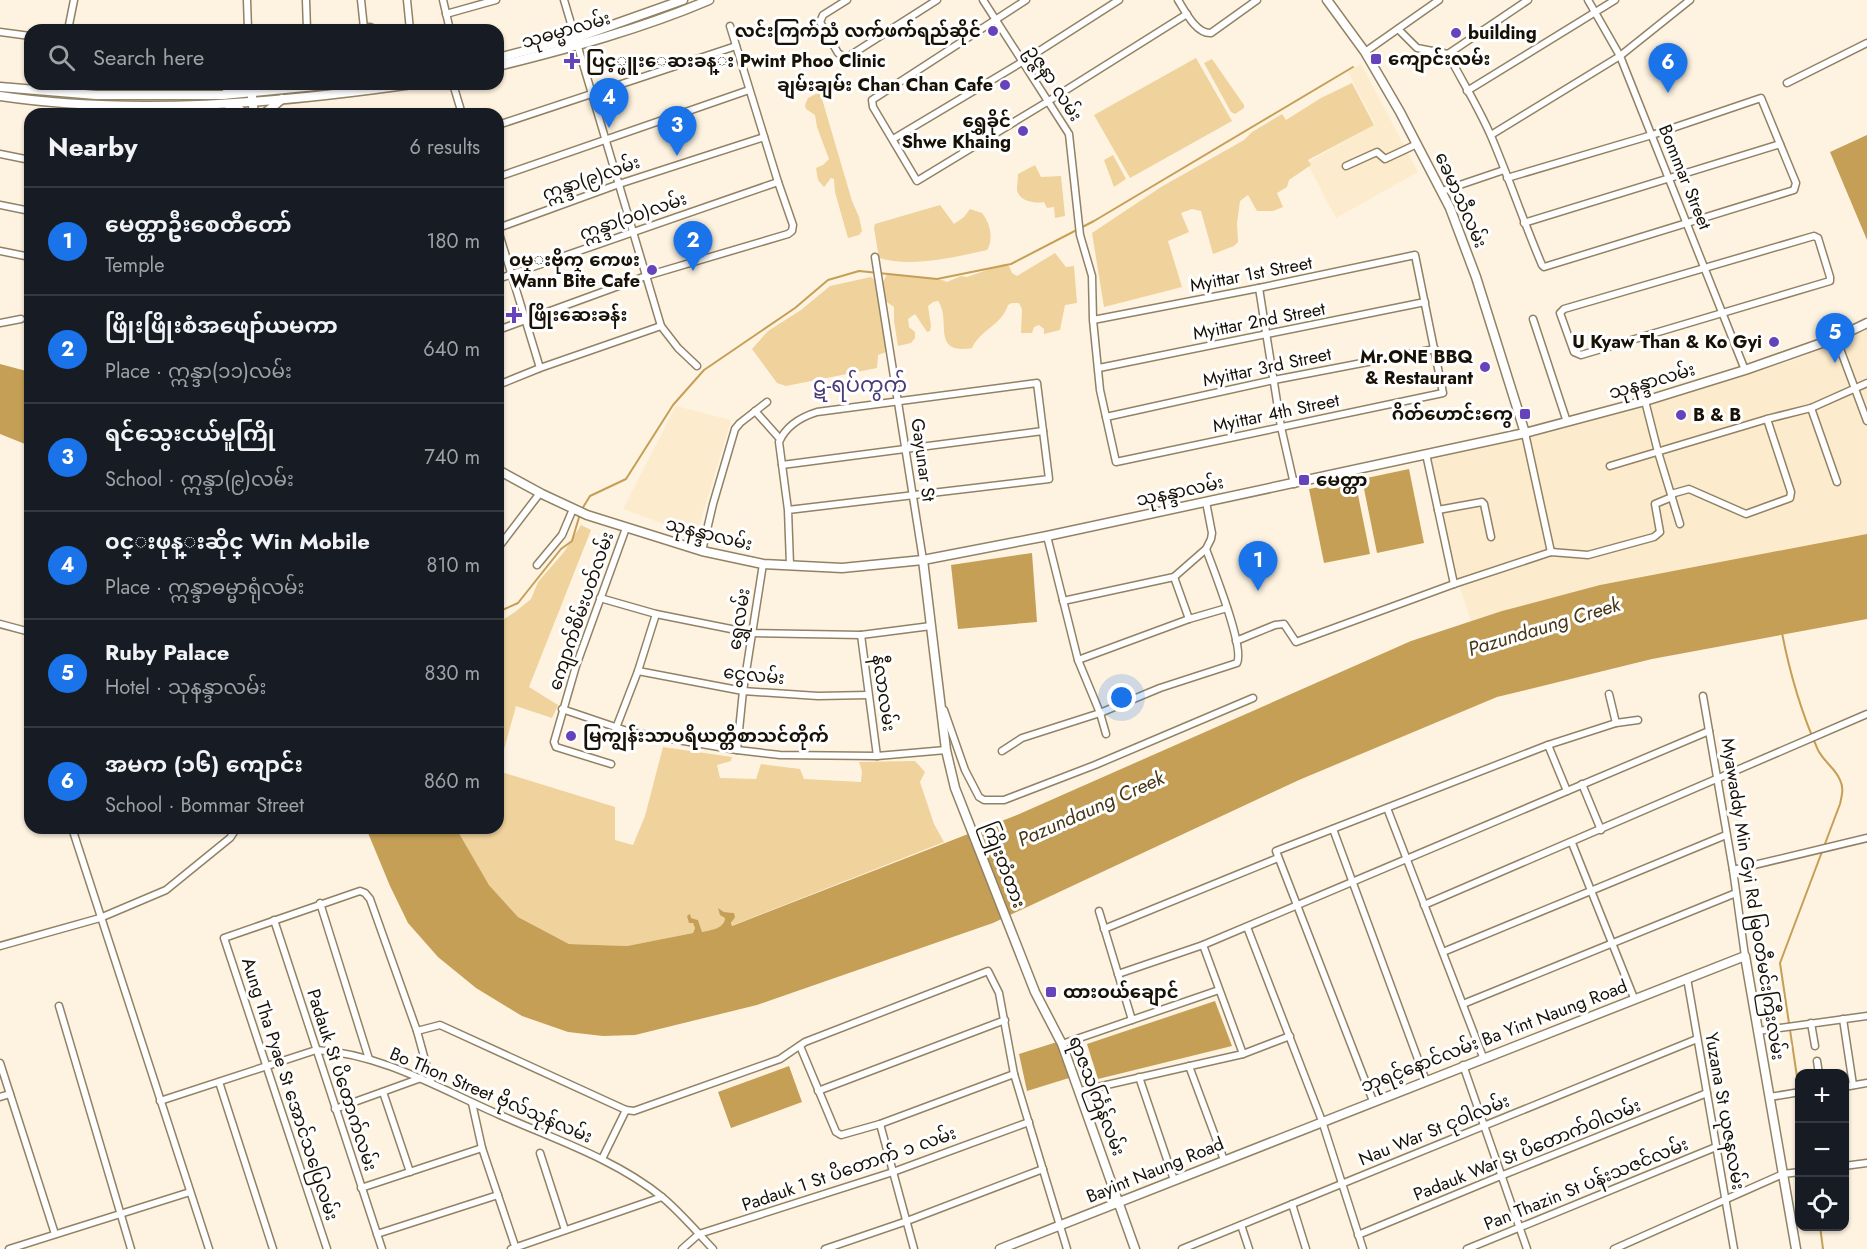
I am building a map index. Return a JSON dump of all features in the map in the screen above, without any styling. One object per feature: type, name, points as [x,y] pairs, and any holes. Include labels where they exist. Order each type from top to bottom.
[{"type":"main road","name":"သုဓမ္မာလမ်း","points":[[504,57],[577,42],[683,0]]},
{"type":"main road","name":"သုဓမ္မာလမ်း","points":[[504,64],[676,14],[709,0]]},
{"type":"main road","name":"ခေမာသီလမ်း","points":[[1328,0],[1365,52],[1442,191],[1476,277],[1525,433]]},
{"type":"main road","points":[[0,87],[24,89]]},
{"type":"main road","points":[[36,90],[96,95],[165,94],[224,99],[238,108]]},
{"type":"main road","points":[[224,99],[233,90]]},
{"type":"main road","points":[[274,90],[283,94],[304,90]]},
{"type":"main road","points":[[0,96],[96,104],[146,105],[224,99],[252,93],[283,94],[335,90]]},
{"type":"main road","points":[[252,93],[253,108]]},
{"type":"main road","points":[[270,108],[283,94]]},
{"type":"main road","name":"သုနန္ဒာလမ်း","points":[[504,473],[587,515],[702,551],[763,564],[843,568],[923,560],[1294,484],[1525,433],[1645,401],[1745,370],[1836,338],[1867,323]]},
{"type":"main road","name":"ကြိုးတံတား","points":[[923,560],[947,752],[955,788],[1035,992]]},
{"type":"main road","name":"ဘုရင့်နောင်လမ်း Ba Yint Naung Road","points":[[1322,1121],[1745,956]]},
{"type":"main road","name":"Myawaddy Min Gyi Rd မြဝတီမင်းကြီးလမ်း","points":[[1745,956],[1796,1249]]},
{"type":"main road","name":"ရာဇသင်္ကြန်လမ်း","points":[[1035,992],[1062,1044],[1135,1249]]},
{"type":"main road","name":"Bayint Naung Road","points":[[1000,1249],[1013,1247],[1060,1225],[1322,1121]]},
{"type":"street","points":[[69,24],[74,0]]},
{"type":"street","points":[[247,0],[248,24]]},
{"type":"street","points":[[306,0],[307,24]]},
{"type":"street","points":[[362,0],[364,24]]},
{"type":"street","points":[[407,0],[409,24]]},
{"type":"street","points":[[443,0],[448,24]]},
{"type":"street","points":[[446,14],[496,0]]},
{"type":"street","points":[[564,0],[661,326],[678,348],[697,366]]},
{"type":"street","points":[[847,0],[820,17],[820,22],[838,53],[846,58],[937,0]]},
{"type":"street","name":"ဥဇ္ဇနာ လမ်း","points":[[982,0],[1069,134],[1080,235],[1092,276],[1093,320],[1100,390],[1116,462]]},
{"type":"street","points":[[1026,0],[872,100],[873,107],[917,181],[1187,14]]},
{"type":"street","points":[[893,139],[1022,62],[1119,0]]},
{"type":"street","points":[[1178,0],[1199,30],[1205,34],[1211,33],[1257,0]]},
{"type":"street","points":[[1365,52],[1439,0]]},
{"type":"street","points":[[1398,28],[1417,48],[1448,54],[1528,0]]},
{"type":"street","name":"Bommar Street","points":[[1588,0],[1620,56],[1745,370]]},
{"type":"street","points":[[1467,91],[1615,0]]},
{"type":"street","points":[[1491,135],[1620,56],[1690,0]]},
{"type":"street","points":[[504,328],[646,276],[792,231],[793,225],[730,26]]},
{"type":"street","points":[[0,32],[24,35]]},
{"type":"street","points":[[1787,83],[1867,43]]},
{"type":"street","points":[[504,123],[736,46]]},
{"type":"street","points":[[1448,54],[1491,135],[1503,170],[1524,223],[1544,267],[1794,190],[1796,186],[1761,98],[1652,135],[1507,178]]},
{"type":"street","points":[[455,90],[460,108]]},
{"type":"street","points":[[504,175],[749,90]]},
{"type":"street","points":[[96,104],[96,108]]},
{"type":"street","name":"ဣန္ဒာ(၉)လမ်း","points":[[504,227],[619,184],[764,137]]},
{"type":"street","points":[[1346,166],[1377,152],[1385,159],[1417,144]]},
{"type":"street","points":[[1524,223],[1670,180],[1780,144]]},
{"type":"street","points":[[0,154],[24,159]]},
{"type":"street","points":[[1442,191],[1503,170]]},
{"type":"street","name":"ဣန္ဒာ(၁၀)လမ်း","points":[[504,277],[778,182]]},
{"type":"street","points":[[0,205],[24,211]]},
{"type":"street","points":[[1814,236],[1818,238],[1830,281],[1581,356],[1574,352],[1560,313],[1564,309],[1705,269],[1814,236]]},
{"type":"street","points":[[504,250],[540,368]]},
{"type":"street","points":[[0,251],[24,256]]},
{"type":"street","name":"Myittar 1st Street","points":[[1093,320],[1415,255],[1425,302]]},
{"type":"street","name":"Gayunar St","points":[[875,257],[900,402],[923,560]]},
{"type":"street","points":[[1259,288],[1281,428],[1294,484]]},
{"type":"street","points":[[1425,302],[1435,349]]},
{"type":"street","name":"Myittar 2nd Street","points":[[1099,368],[1425,302]]},
{"type":"street","points":[[0,323],[21,319]]},
{"type":"street","points":[[1533,319],[1567,422]]},
{"type":"street","points":[[504,383],[661,326]]},
{"type":"street","points":[[1836,338],[1867,420]]},
{"type":"street","name":"Myittar 3rd Street","points":[[1106,417],[1274,380],[1435,349]]},
{"type":"street","name":"Myittar 4th Street","points":[[1116,462],[1443,393],[1435,349]]},
{"type":"street","points":[[780,439],[791,425],[817,412],[1037,382],[1049,479],[788,510]]},
{"type":"street","points":[[1610,466],[1811,408],[1867,383]]},
{"type":"street","points":[[1645,401],[1680,524]]},
{"type":"street","points":[[702,551],[735,429],[767,402]]},
{"type":"street","points":[[1811,408],[1837,482]]},
{"type":"street","points":[[755,411],[780,439],[788,510],[790,565]]},
{"type":"street","points":[[1236,641],[1275,625],[1284,624],[1296,642],[1454,584],[1551,552],[1588,555],[1656,536],[1660,532],[1654,504],[1689,489],[1746,514],[1790,498],[1791,492],[1767,419]]},
{"type":"street","points":[[782,465],[1043,431]]},
{"type":"street","points":[[1525,433],[1551,552]]},
{"type":"street","points":[[1426,454],[1454,584]]},
{"type":"street","points":[[504,539],[540,493]]},
{"type":"street","points":[[1063,601],[1174,576],[1206,549],[1212,536],[1206,502]]},
{"type":"street","points":[[1438,510],[1482,502],[1491,537]]},
{"type":"street","points":[[537,565],[562,535],[574,509]]},
{"type":"street","name":"ကျောက်စိမ်းပတ်လမ်း","points":[[626,528],[562,709],[616,728],[737,750],[780,755],[877,756],[947,752]]},
{"type":"street","points":[[1047,536],[1078,660],[1100,713],[1106,734]]},
{"type":"street","points":[[1002,751],[1022,738],[1100,713],[1160,688],[1237,663],[1239,658],[1236,641],[1206,549]]},
{"type":"street","name":"ရွှေလမ်း","points":[[737,750],[751,633],[763,564]]},
{"type":"street","points":[[1174,576],[1190,619]]},
{"type":"street","points":[[600,598],[656,614],[751,633],[861,635],[931,626]]},
{"type":"street","points":[[1078,660],[1190,619],[1227,608]]},
{"type":"street","points":[[616,728],[638,671],[656,614]]},
{"type":"street","points":[[0,624],[24,630]]},
{"type":"street","name":"နီလာလမ်း","points":[[861,635],[877,756]]},
{"type":"street","name":"ငွေလမ်း","points":[[638,671],[743,691],[818,696],[868,695]]},
{"type":"street","points":[[1609,694],[1616,723]]},
{"type":"street","name":"Myawaddy Min Gyi Rd မြဝတီမင်းကြီးလမ်း","points":[[1703,696],[1745,956]]},
{"type":"street","points":[[940,701],[965,770],[979,797],[984,800],[1004,800],[1095,765],[1253,698]]},
{"type":"street","points":[[562,709],[554,742],[556,747],[611,764]]},
{"type":"street","points":[[1424,905],[1867,714]]},
{"type":"street","points":[[1104,929],[1333,829],[1548,745],[1616,723],[1638,720]]},
{"type":"street","points":[[1118,974],[1203,945],[1247,927],[1709,731]]},
{"type":"street","points":[[1548,745],[1567,791]]},
{"type":"street","points":[[1582,784],[1601,830]]},
{"type":"street","points":[[1387,808],[1483,1057]]},
{"type":"street","points":[[1333,829],[1426,1081]]},
{"type":"street","points":[[74,834],[209,1249]]},
{"type":"street","points":[[0,946],[100,918],[166,890],[233,834]]},
{"type":"street","points":[[1443,952],[1726,835]]},
{"type":"street","points":[[1732,870],[1867,838]]},
{"type":"street","points":[[1572,843],[1634,998]]},
{"type":"street","points":[[1277,855],[1373,1101]]},
{"type":"street","points":[[274,920],[360,891],[365,893],[417,1031],[431,1082]]},
{"type":"street","points":[[1463,1004],[1736,893]]},
{"type":"street","points":[[320,903],[369,1059]]},
{"type":"street","points":[[1099,911],[1132,1020]]},
{"type":"street","name":"Aung Tha Pyae St အောင်သပြေလမ်း","points":[[274,920],[224,938],[327,1249]]},
{"type":"street","name":"Padauk St ပိတောက်လမ်း","points":[[274,920],[382,1249]]},
{"type":"street","points":[[1247,927],[1322,1121],[1363,1249]]},
{"type":"street","points":[[1203,945],[1243,1054]]},
{"type":"street","points":[[417,1031],[440,1025],[626,1110],[634,1111],[780,1059],[805,1042],[987,971],[999,993],[1014,1074],[1067,1249]]},
{"type":"street","name":"Yuzana St ယုဇနလမ်း","points":[[1682,980],[1697,1039],[1734,1249]]},
{"type":"street","points":[[1062,1044],[1220,990]]},
{"type":"street","points":[[59,1006],[131,1249]]},
{"type":"street","points":[[1758,1030],[1867,1016]]},
{"type":"street","points":[[1843,1019],[1853,1085]]},
{"type":"street","points":[[818,1091],[1005,1020]]},
{"type":"street","points":[[1811,1023],[1815,1046]]},
{"type":"street","points":[[1080,1091],[1243,1054],[1290,1036]]},
{"type":"street","name":"Nau War St ငုဝါလမ်း","points":[[1182,1249],[1195,1247],[1241,1225],[1697,1039]]},
{"type":"street","points":[[800,1046],[838,1134],[880,1124],[1014,1074]]},
{"type":"street","name":"Bo Thon Street ဗိုလ်သုန်လမ်း","points":[[160,1101],[316,1050],[334,1051],[369,1059],[431,1082],[472,1103],[602,1159],[662,1197],[713,1249]]},
{"type":"street","points":[[1817,1061],[1818,1069]]},
{"type":"street","points":[[0,1063],[56,1234]]},
{"type":"street","points":[[1463,1065],[1503,1174],[1527,1249]]},
{"type":"street","points":[[1189,1066],[1224,1160]]},
{"type":"street","points":[[1139,1077],[1174,1180]]},
{"type":"street","points":[[335,1109],[421,1078]]},
{"type":"street","points":[[219,1082],[273,1249]]},
{"type":"street","points":[[1849,1086],[1867,1083]]},
{"type":"street","points":[[382,1092],[410,1172]]},
{"type":"street","name":"Padauk War St ပိတောက်ဝါလမ်း","points":[[1358,1235],[1503,1174],[1707,1093]]},
{"type":"street","points":[[1770,1097],[1795,1093]]},
{"type":"street","points":[[0,1097],[10,1094]]},
{"type":"street","points":[[472,1103],[482,1148],[514,1248],[662,1197]]},
{"type":"street","points":[[602,1159],[626,1110]]},
{"type":"street","name":"Padauk 1 St ပိတောက် ၁ လမ်း","points":[[682,1249],[699,1234],[893,1172],[1029,1122]]},
{"type":"street","points":[[880,1124],[914,1249]]},
{"type":"street","name":"Pan Thazin St ပန်းသဇင်လမ်း","points":[[1467,1249],[1716,1147]]},
{"type":"street","points":[[361,1188],[482,1148]]},
{"type":"street","points":[[540,1153],[565,1230]]},
{"type":"street","points":[[1849,1165],[1867,1163]]},
{"type":"street","points":[[825,1249],[907,1221],[1043,1169]]},
{"type":"street","points":[[1614,1249],[1783,1174],[1795,1173]]},
{"type":"street","points":[[9,1249],[190,1192]]},
{"type":"street","points":[[377,1234],[498,1195]]},
{"type":"street","points":[[1292,1204],[1306,1249]]},
{"type":"street","points":[[1241,1225],[1249,1249]]},
{"type":"shaded area","points":[[1196,58],[1232,121],[1130,178],[1094,115]]},
{"type":"shaded area","points":[[1212,59],[1244,105],[1244,108],[1235,114],[1231,112],[1204,63]]},
{"type":"shaded area","points":[[1361,64],[1418,172],[1336,218],[1307,163],[1375,124],[1348,72]]},
{"type":"shaded area","points":[[1352,83],[1374,125],[1308,160],[1311,165],[1289,180],[1287,187],[1277,193],[1283,207],[1273,211],[1257,211],[1248,195],[1240,201],[1237,223],[1238,242],[1234,246],[1213,254],[1201,211],[1192,209],[1181,213],[1189,232],[1168,241],[1182,287],[1104,307],[1092,233],[1161,187],[1244,140],[1252,132],[1282,114],[1286,120],[1321,98]]},
{"type":"shaded area","points":[[820,92],[862,231],[859,235],[848,238],[835,192],[834,179],[831,178],[824,187],[818,180],[816,168],[829,159],[815,115],[806,109],[805,105],[808,98]]},
{"type":"shaded area","points":[[1113,155],[1126,179],[1114,187],[1104,160]]},
{"type":"shaded area","points":[[1035,165],[1041,177],[1061,176],[1065,216],[1055,218],[1054,207],[1047,208],[1044,202],[1028,201],[1018,194],[1018,174]]},
{"type":"shaded area","points":[[940,205],[954,224],[970,209],[982,213],[990,231],[987,250],[919,262],[879,258],[875,224]]},
{"type":"shaded area","points":[[1055,253],[1066,267],[1074,266],[1077,303],[1065,305],[1060,330],[1044,334],[1044,329],[1039,325],[1034,327],[1032,333],[1021,333],[1022,309],[1019,303],[1012,303],[972,348],[959,349],[946,341],[942,309],[938,301],[928,306],[930,331],[927,332],[915,314],[908,319],[909,327],[915,332],[915,338],[911,343],[898,346],[894,307],[884,300],[882,284],[887,274],[947,282],[1004,264],[1009,266],[1012,273],[1017,276]]},
{"type":"shaded area","points":[[871,277],[875,280],[886,352],[878,355],[877,368],[786,386],[777,383],[752,349],[768,331],[801,310],[830,286]]},
{"type":"shaded area","points":[[1867,328],[1867,534],[1600,585],[1471,621],[1444,538],[1431,454],[1532,433],[1795,360]]},
{"type":"shaded area","points":[[676,406],[731,420],[696,536],[623,509]]},
{"type":"shaded area","points":[[581,525],[591,530],[529,687],[558,705],[552,718],[516,706],[504,749],[504,619],[531,599],[538,582],[564,552]]},
{"type":"shaded area","points":[[663,747],[732,757],[731,761],[717,765],[720,778],[756,779],[761,764],[800,769],[804,779],[861,782],[862,771],[859,762],[915,761],[925,772],[920,782],[934,824],[944,842],[731,926],[734,913],[724,912],[718,908],[725,918],[722,925],[716,928],[702,933],[698,920],[691,918],[695,928],[693,933],[627,946],[569,944],[518,917],[489,885],[459,834],[504,834],[504,773],[615,807],[615,840],[633,845],[645,816]]},
{"type":"water","points":[[1867,135],[1867,240],[1830,152]]},
{"type":"water","points":[[0,364],[24,370],[24,444],[0,434]]},
{"type":"water","points":[[1409,469],[1424,543],[1377,553],[1362,479]]},
{"type":"water","points":[[1355,480],[1370,554],[1324,563],[1309,489]]},
{"type":"water","name":"Pazundaung Creek","points":[[1867,534],[1867,619],[1652,659],[1497,697],[1299,780],[993,923],[757,1005],[635,1035],[603,1036],[568,1032],[522,1016],[476,988],[438,957],[408,923],[368,834],[459,834],[489,885],[518,917],[569,944],[627,946],[693,933],[695,928],[693,923],[689,923],[687,916],[690,914],[691,918],[698,920],[702,932],[716,928],[724,922],[725,918],[720,915],[718,908],[724,912],[734,913],[732,926],[1017,815],[1411,641],[1502,611],[1600,585]]},
{"type":"water","points":[[1032,553],[1037,622],[958,629],[951,565]]},
{"type":"water","points":[[1215,1001],[1232,1046],[1098,1079],[1087,1044]]},
{"type":"water","points":[[1057,1042],[1069,1078],[1027,1091],[1019,1054]]},
{"type":"water","points":[[789,1066],[802,1102],[731,1128],[718,1092]]},
{"type":"waterway","points":[[582,509],[590,496],[626,479],[673,405],[704,370],[795,308],[828,280],[859,271],[937,279],[1011,264],[1094,221],[1353,67]]},
{"type":"waterway","points":[[504,609],[518,603],[561,549],[572,541],[580,514]]},
{"type":"waterway","points":[[1782,633],[1792,678],[1806,721],[1818,750],[1838,776],[1842,789],[1840,804],[1780,963],[1796,1069]]},
{"type":"waterway","points":[[1821,1231],[1823,1249]]},
{"type":"place","name":"လင်းကြက်ညံ လက်ဖက်ရည်ဆိုင်","points":[[993,31]]},
{"type":"place","name":"building","points":[[1456,33]]},
{"type":"place","name":"ကျောင်းလမ်း","points":[[1376,59]]},
{"type":"place","name":"ပြင့္ဖူးေဆးခန္း Pwint Phoo Clinic","points":[[572,61]]},
{"type":"place","name":"ချမ်းချမ်း Chan Chan Cafe","points":[[1005,85]]},
{"type":"place","name":"အမက (၁၆) ကျောင်း","points":[[1668,93]]},
{"type":"place","name":"၀င္းဖုန္းဆိုင္ Win Mobile","points":[[609,128]]},
{"type":"place","name":"ရွှေခိုင် Shwe Khaing","points":[[1023,131]]},
{"type":"place","name":"ရင်သွေးငယ်မူကြို","points":[[677,156]]},
{"type":"place","name":"၀မ္းဗိုက္ ကေဖး Wann Bite Cafe","points":[[652,270]]},
{"type":"place","name":"ဖြိုးဖြိုးစံအဖျော်ယမကာ","points":[[693,271]]},
{"type":"place","name":"ဖြိုးဆေးခန်း","points":[[514,315]]},
{"type":"place","name":"U Kyaw Than & Ko Gyi","points":[[1774,342]]},
{"type":"place","name":"Ruby Palace","points":[[1835,363]]},
{"type":"place","name":"Mr.ONE BBQ & Restaurant","points":[[1485,367]]},
{"type":"place","name":"ဂိတ်ဟောင်းကွေ","points":[[1525,414]]},
{"type":"place","name":"B & B","points":[[1681,415]]},
{"type":"place","name":"မေတ္တာ","points":[[1304,480]]},
{"type":"place","name":"မေတ္တာဦးစေတီတော်","points":[[1258,591]]},
{"type":"place","name":"မြကျွန်းသာပရိယတ္တိစာသင်တိုက်","points":[[571,736]]},
{"type":"place","name":"ထားဝယ်ချောင်","points":[[1051,992]]},
{"type":"district","name":"ဋ-ရပ်ကွက်","points":[[860,385]]}]
